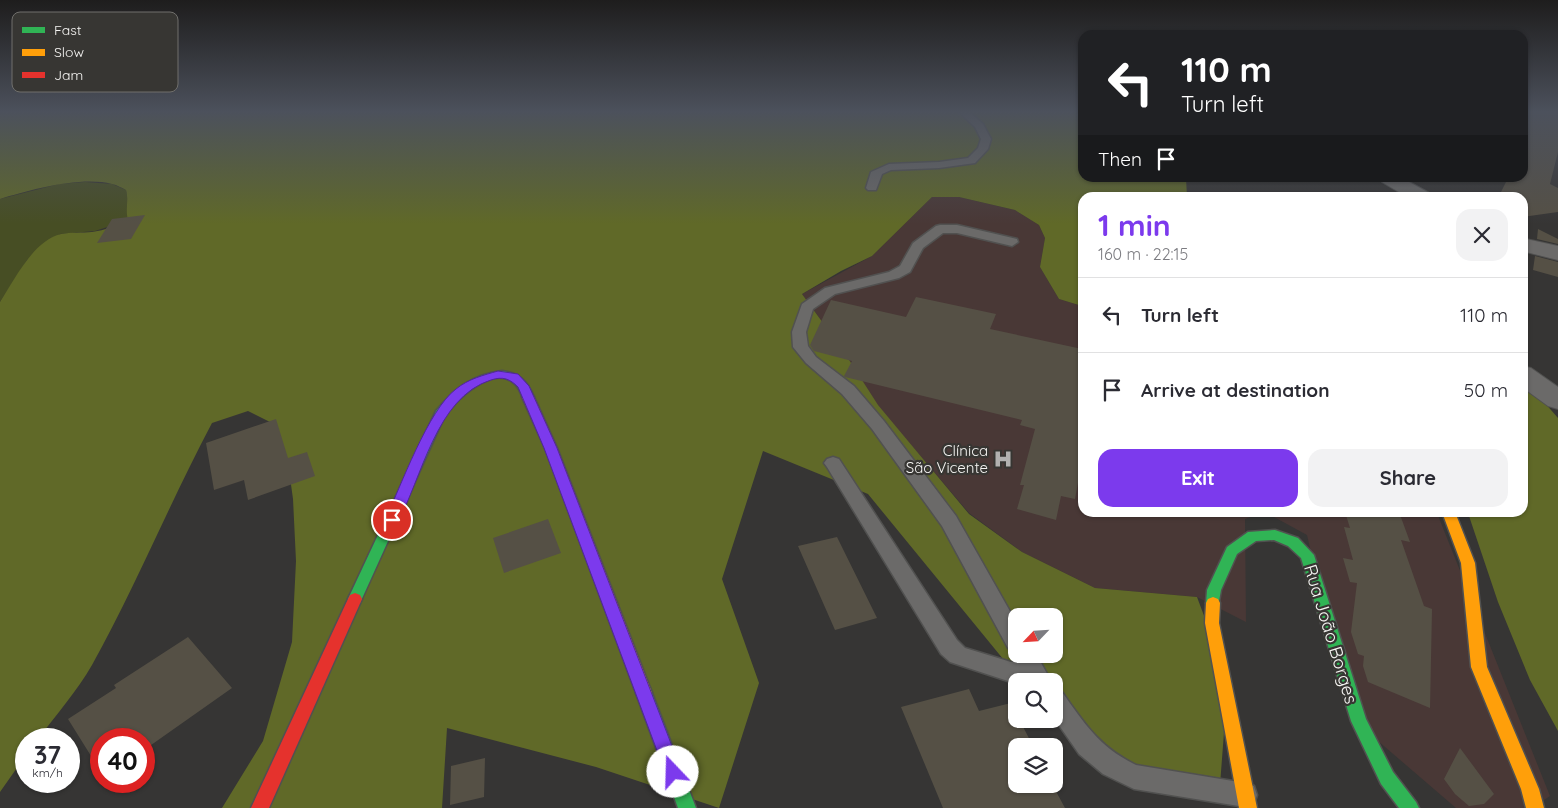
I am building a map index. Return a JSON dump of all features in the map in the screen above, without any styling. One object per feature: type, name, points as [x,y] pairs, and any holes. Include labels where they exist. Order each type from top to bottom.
[{"type":"street","points":[[1396,182],[1414,192]]},
{"type":"street","points":[[1528,246],[1558,253]]},
{"type":"street","points":[[260,808],[440,414],[460,391],[482,379],[498,374],[514,377],[523,386],[550,448],[687,808]]},
{"type":"street","points":[[1528,378],[1558,400]]},
{"type":"street","points":[[1450,517],[1468,563],[1479,667],[1530,789],[1535,808]]},
{"type":"street","name":"Rua João Borges","points":[[1248,802],[1212,623],[1214,590],[1232,550],[1253,536],[1275,535],[1293,542],[1307,555],[1359,721],[1387,778],[1410,808]]},
{"type":"lane","points":[[872,188],[877,172],[889,167],[939,165],[970,161],[983,149]]},
{"type":"lane","points":[[1008,627],[948,521],[878,425],[848,390],[811,360],[801,347],[799,332],[807,307],[830,291],[894,276],[905,269],[918,246],[940,229],[958,229],[1012,242]]},
{"type":"lane","points":[[833,463],[949,647],[958,655],[1011,672],[1033,669]]},
{"type":"lane","points":[[1063,713],[1087,746],[1112,766],[1134,777],[1248,802]]},
{"type":"shaded area","name":"Clínica São Vicente","points":[[932,197],[959,197],[1015,210],[1039,225],[1045,238],[1040,267],[1059,299],[1078,305],[1078,517],[1250,517],[1245,519],[1246,622],[1197,597],[1095,588],[1022,552],[969,513],[877,405],[844,352],[802,294],[872,256]]},
{"type":"shaded area","points":[[1274,517],[1439,517],[1550,796],[1532,808],[1456,808],[1349,716],[1307,535]]},
{"type":"green space","points":[[0,149],[1078,149],[1078,182],[1186,182],[1187,192],[1078,192],[1078,305],[1059,299],[1040,267],[1045,238],[1039,225],[1015,210],[959,197],[932,197],[872,256],[841,271],[802,294],[844,352],[878,405],[969,514],[1022,552],[1095,588],[1197,597],[1228,680],[1220,785],[1089,756],[1063,727],[1063,673],[1014,673],[868,494],[763,451],[722,579],[759,683],[719,808],[596,767],[447,728],[442,808],[222,808],[263,741],[292,642],[296,561],[293,499],[288,463],[272,423],[248,411],[212,423],[108,635],[86,675],[47,728],[15,728],[15,771],[0,792],[0,302],[18,272],[34,252],[51,238],[65,233],[102,230],[128,220],[126,190],[118,186],[100,182],[56,185],[0,199]]},
{"type":"green space","points":[[85,182],[112,184],[126,190],[129,220],[95,231],[60,234],[27,260],[0,302],[0,199],[59,184]]},
{"type":"green space","points":[[1528,388],[1537,394],[1558,418],[1558,731],[1530,680],[1498,602],[1469,517],[1528,517]]},
{"type":"building","points":[[1528,149],[1558,149],[1550,184],[1558,188],[1558,212],[1528,216],[1528,192],[1501,192],[1506,182],[1528,182]]},
{"type":"building","points":[[145,215],[131,239],[97,243],[112,219]]},
{"type":"building","points":[[1538,229],[1558,239],[1558,244],[1537,239]]},
{"type":"building","points":[[1535,256],[1558,262],[1558,277],[1533,270]]},
{"type":"building","points":[[916,297],[996,314],[990,329],[1078,348],[1078,483],[1075,499],[1061,496],[1056,520],[1017,509],[1024,485],[1020,485],[1035,429],[1020,425],[1022,420],[845,377],[852,361],[814,351],[810,345],[831,300],[906,317]]},
{"type":"building","points":[[276,419],[288,458],[307,452],[315,476],[248,500],[244,480],[214,490],[206,443]]},
{"type":"building","points":[[1347,517],[1401,517],[1410,542],[1401,540],[1424,606],[1432,609],[1430,708],[1368,682],[1363,666],[1364,656],[1358,654],[1351,632],[1357,583],[1350,582],[1343,558],[1353,560],[1344,527],[1350,528]]},
{"type":"building","points":[[548,519],[561,553],[504,573],[493,538]]},
{"type":"building","points":[[837,537],[877,618],[835,630],[798,546]]},
{"type":"building","points":[[188,637],[232,688],[155,742],[155,728],[90,728],[90,754],[80,738],[80,728],[74,728],[68,719],[116,688],[114,685]]},
{"type":"building","points":[[969,689],[979,711],[1008,704],[1008,728],[1024,728],[1029,738],[1008,738],[1008,793],[1057,793],[1065,808],[943,808],[901,707]]},
{"type":"building","points":[[1460,748],[1494,794],[1484,804],[1469,806],[1455,794],[1444,779]]},
{"type":"building","points":[[485,758],[484,797],[450,805],[451,766]]},
{"type":"traffic: fast","points":[[355,599],[440,414],[452,399],[466,387],[487,377],[502,374],[509,375],[517,380],[523,386],[528,397]]},
{"type":"traffic: fast","points":[[1213,603],[1214,590],[1232,551],[1253,536],[1275,535],[1293,542],[1307,555],[1359,721],[1387,778],[1410,808]]},
{"type":"traffic: fast","points":[[644,693],[687,808]]},
{"type":"traffic: slow","points":[[528,397],[551,448],[644,693]]},
{"type":"traffic: slow","points":[[1450,517],[1468,563],[1479,667],[1530,789],[1535,808]]},
{"type":"traffic: slow","points":[[1213,603],[1212,623],[1248,808]]},
{"type":"traffic: jam","points":[[260,808],[355,599]]},
{"type":"place","name":"Clínica São Vicente","points":[[1003,459]]},
{"type":"route","points":[[392,520],[440,414],[460,391],[482,379],[498,374],[514,377],[523,386],[550,448],[673,772]]}]
